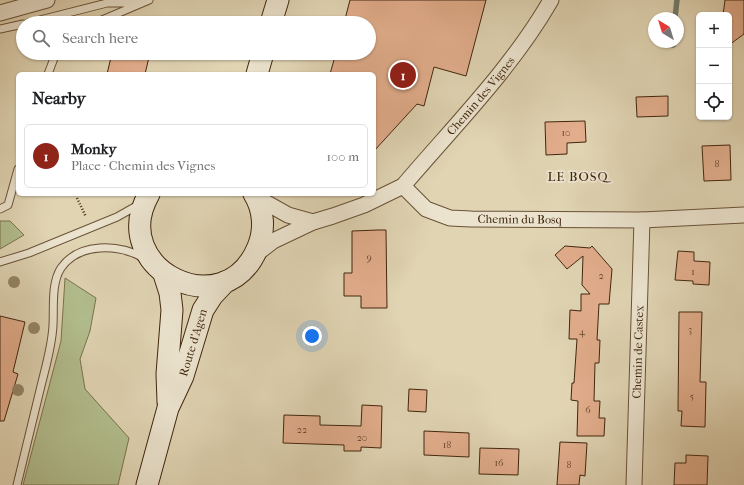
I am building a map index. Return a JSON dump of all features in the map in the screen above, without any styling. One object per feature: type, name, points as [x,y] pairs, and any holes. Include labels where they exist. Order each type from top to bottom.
[{"type":"main road","points":[[273,16],[278,0]]},
{"type":"main road","points":[[258,72],[261,60]]},
{"type":"main road","points":[[255,196],[261,211],[263,226],[255,255]]},
{"type":"main road","name":"Route d'Agen","points":[[147,198],[141,221],[142,241],[147,254],[159,269],[170,294],[172,310],[167,374],[168,408]]},
{"type":"main road","name":"Route d'Agen","points":[[147,485],[168,408],[183,376],[203,310],[212,296],[225,282],[247,266],[255,255]]},
{"type":"main road","points":[[159,269],[181,283],[200,286],[225,282]]},
{"type":"street","points":[[0,13],[47,0]]},
{"type":"street","name":"Chemin des Vignes","points":[[403,186],[498,76],[536,27],[551,0]]},
{"type":"street","points":[[255,255],[274,241],[313,222],[364,205],[403,186]]},
{"type":"street","name":"Chemin du Bosq","points":[[403,186],[426,209],[450,218],[642,220],[744,215]]},
{"type":"street","points":[[257,196],[288,215],[313,222]]},
{"type":"street","name":"Chemin de Castex","points":[[634,485],[642,220]]},
{"type":"lane","points":[[111,16],[149,0]]},
{"type":"lane","points":[[56,16],[107,3],[141,3]]},
{"type":"lane","points":[[66,16],[72,12]]},
{"type":"lane","points":[[0,28],[14,26]]},
{"type":"lane","points":[[49,72],[53,60]]},
{"type":"lane","points":[[0,209],[8,205],[16,176]]},
{"type":"lane","points":[[0,262],[30,253],[118,217],[147,198]]},
{"type":"lane","points":[[17,485],[52,340],[55,290],[57,276],[61,268],[77,254],[88,249],[124,249],[133,252],[159,269]]},
{"type":"path","points":[[77,198],[87,219],[93,216]]},
{"type":"green space","points":[[0,221],[10,221],[24,235],[0,249]]},
{"type":"green space","points":[[65,278],[96,298],[90,331],[80,359],[85,389],[129,438],[118,485],[23,485],[61,341]]},
{"type":"building","points":[[350,0],[486,0],[466,76],[434,67],[424,106],[417,104],[376,149],[376,72],[331,72],[334,60],[376,60],[376,16],[346,16]]},
{"type":"building","points":[[725,0],[744,0],[744,34],[732,43],[732,12],[723,12]]},
{"type":"building","points":[[110,60],[148,60],[145,72],[107,72]]},
{"type":"building","points":[[668,96],[668,116],[637,117],[636,97]]},
{"type":"building","points":[[585,121],[586,142],[567,143],[567,154],[546,155],[545,122]]},
{"type":"building","points":[[730,145],[731,180],[704,181],[702,146]]},
{"type":"building","points":[[386,230],[387,308],[361,308],[361,296],[344,296],[344,273],[352,273],[352,231]]},
{"type":"building","points":[[565,246],[590,248],[592,246],[612,269],[609,304],[599,304],[597,340],[600,340],[599,363],[595,363],[594,401],[600,401],[599,418],[605,418],[604,436],[577,436],[578,401],[571,400],[572,383],[574,383],[577,339],[569,339],[570,310],[581,311],[581,294],[590,294],[582,285],[583,256],[567,269],[555,255]]},
{"type":"building","points":[[678,251],[694,252],[694,261],[710,262],[709,285],[693,284],[693,281],[675,280]]},
{"type":"building","points":[[679,312],[702,312],[700,382],[706,382],[705,427],[681,426],[682,411],[678,411]]},
{"type":"building","points":[[0,316],[25,322],[13,372],[18,374],[4,421],[0,421]]},
{"type":"building","points":[[409,389],[427,390],[426,412],[408,411]]},
{"type":"building","points":[[362,405],[382,406],[381,448],[361,447],[361,451],[344,451],[344,445],[283,443],[284,415],[320,416],[320,425],[361,426]]},
{"type":"building","points":[[424,431],[469,433],[469,457],[424,455]]},
{"type":"building","points":[[560,442],[587,443],[585,476],[580,475],[579,485],[557,485]]},
{"type":"building","points":[[480,448],[519,449],[518,475],[479,474]]},
{"type":"building","points":[[686,455],[708,456],[707,485],[674,485],[675,463],[686,463]]},
{"type":"waterway","points":[[676,12],[677,0]]},
{"type":"place","name":"Monky","points":[[403,75]]},
{"type":"district","name":"LE BOSQ","points":[[578,176]]}]
